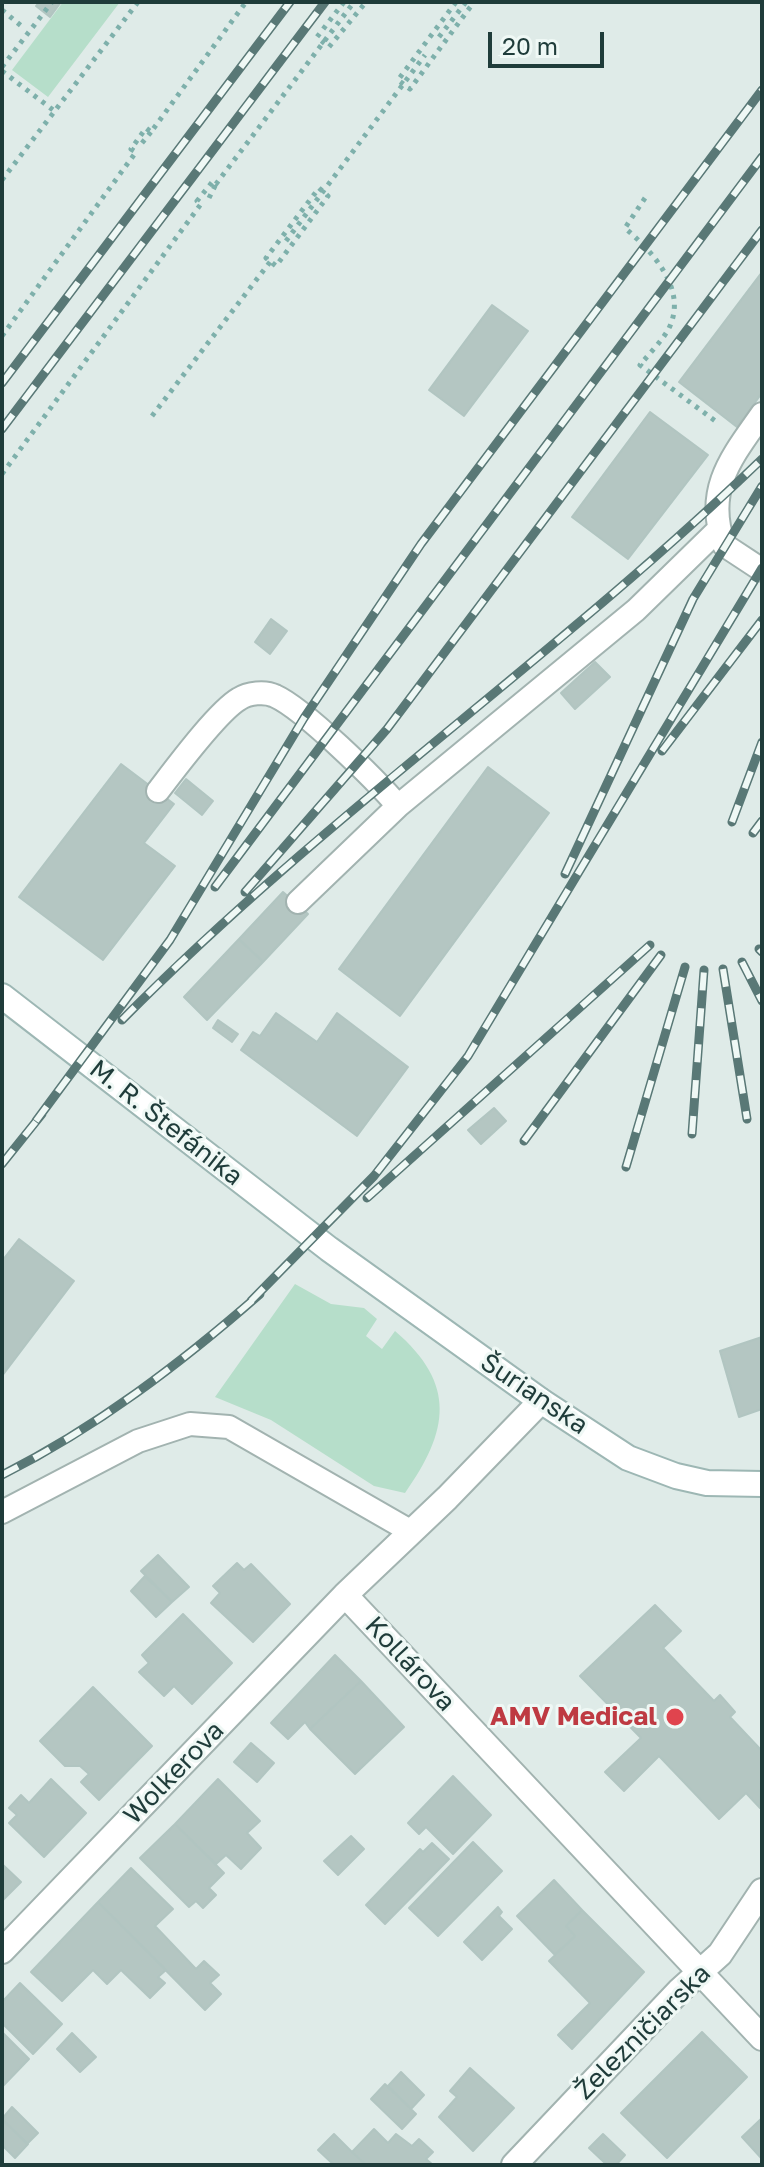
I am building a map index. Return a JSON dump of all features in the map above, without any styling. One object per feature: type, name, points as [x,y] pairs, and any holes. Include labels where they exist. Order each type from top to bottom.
[{"type":"street","name":"M. R. Štefánika","points":[[2,996],[329,1249]]},
{"type":"street","name":"Šurianska","points":[[329,1249],[541,1401],[628,1458],[707,1483],[762,1484]]},
{"type":"street","name":"Kollárova","points":[[541,1401],[345,1595],[762,2038]]},
{"type":"street","name":"Wolkerova","points":[[2,1951],[345,1595]]},
{"type":"street","name":"Železničiarska","points":[[514,2165],[720,1954],[762,1891]]},
{"type":"lane","points":[[762,414],[740,441],[718,489],[719,529],[724,545],[762,570]]},
{"type":"lane","points":[[298,902],[398,806],[636,610],[719,529]]},
{"type":"lane","points":[[158,791],[194,745],[238,699],[253,693],[273,695],[304,718],[398,806]]},
{"type":"lane","points":[[2,1512],[138,1441],[190,1424],[229,1427],[410,1531]]},
{"type":"path","points":[[52,2],[2,69],[57,113]]},
{"type":"path","points":[[2,180],[57,113],[138,2]]},
{"type":"path","points":[[142,143],[246,2]]},
{"type":"path","points":[[344,2],[317,37],[329,47],[366,2]]},
{"type":"path","points":[[209,198],[216,184],[354,2]]},
{"type":"path","points":[[456,2],[398,80],[410,89],[474,2]]},
{"type":"path","points":[[439,37],[466,2]]},
{"type":"path","points":[[2,10],[25,29]]},
{"type":"path","points":[[286,241],[425,55]]},
{"type":"path","points":[[2,336],[136,152],[131,149],[146,128],[151,132]]},
{"type":"path","points":[[2,474],[201,204],[197,201],[213,181],[216,184]]},
{"type":"path","points":[[319,188],[323,192],[328,196],[276,266],[270,262],[266,258],[319,188]]},
{"type":"path","points":[[645,198],[625,228],[644,245],[669,280],[676,306],[668,331],[640,365],[740,441]]},
{"type":"path","points":[[278,243],[282,246],[279,250]]},
{"type":"path","points":[[152,416],[270,262]]},
{"type":"green space","points":[[63,2],[120,2],[48,97],[12,70]]},
{"type":"green space","points":[[295,1284],[331,1304],[364,1308],[377,1319],[366,1336],[382,1349],[395,1331],[429,1370],[437,1389],[440,1409],[438,1428],[431,1449],[405,1493],[374,1486],[271,1420],[215,1397]]},
{"type":"building","points":[[39,2],[61,2],[50,17],[36,6]]},
{"type":"building","points":[[762,272],[762,393],[737,427],[679,382]]},
{"type":"building","points":[[492,305],[528,331],[464,416],[429,390]]},
{"type":"building","points":[[650,412],[708,455],[628,559],[572,517]]},
{"type":"building","points":[[271,619],[287,631],[270,654],[255,642]]},
{"type":"building","points":[[595,662],[610,677],[575,709],[561,693]]},
{"type":"building","points":[[121,764],[174,804],[144,843],[175,866],[103,960],[19,897]]},
{"type":"building","points":[[488,767],[549,813],[400,1016],[339,969]]},
{"type":"building","points":[[186,779],[213,801],[202,815],[175,793]]},
{"type":"building","points":[[283,892],[308,914],[263,962],[239,939]]},
{"type":"building","points":[[239,939],[263,962],[207,1020],[184,997]]},
{"type":"building","points":[[276,1013],[317,1042],[337,1013],[408,1067],[357,1136],[241,1050],[253,1032],[260,1036]]},
{"type":"building","points":[[218,1020],[238,1034],[232,1042],[213,1028]]},
{"type":"building","points":[[494,1108],[506,1121],[481,1144],[468,1130]]},
{"type":"building","points":[[19,1239],[74,1281],[2,1376],[2,1261]]},
{"type":"building","points":[[762,1337],[762,1409],[739,1417],[720,1351]]},
{"type":"building","points":[[158,1555],[189,1587],[172,1602],[141,1571]]},
{"type":"building","points":[[237,1563],[244,1570],[251,1564],[290,1604],[253,1642],[211,1603],[220,1593],[213,1586]]},
{"type":"building","points":[[145,1576],[172,1602],[156,1617],[131,1591]]},
{"type":"building","points":[[655,1605],[681,1631],[663,1648],[714,1701],[720,1695],[735,1712],[730,1717],[762,1751],[760,1808],[746,1793],[719,1819],[659,1756],[624,1791],[605,1772],[641,1738],[580,1676]]},
{"type":"building","points":[[183,1614],[232,1663],[192,1704],[174,1686],[164,1696],[139,1672],[149,1663],[142,1655]]},
{"type":"building","points":[[335,1655],[361,1681],[310,1729],[305,1722],[288,1739],[271,1723]]},
{"type":"building","points":[[361,1681],[404,1727],[355,1774],[310,1729]]},
{"type":"building","points":[[93,1687],[152,1746],[99,1800],[81,1782],[89,1774],[80,1766],[65,1766],[40,1741]]},
{"type":"building","points":[[251,1743],[274,1763],[257,1782],[234,1762]]},
{"type":"building","points":[[453,1776],[491,1815],[453,1854],[426,1827],[419,1834],[408,1823]]},
{"type":"building","points":[[51,1779],[86,1813],[44,1857],[9,1823],[17,1815],[9,1808],[21,1795],[29,1803]]},
{"type":"building","points":[[218,1779],[260,1821],[247,1833],[261,1848],[241,1869],[226,1855],[216,1864],[175,1824]]},
{"type":"building","points":[[175,1824],[224,1873],[209,1888],[216,1895],[203,1908],[196,1901],[189,1907],[140,1858]]},
{"type":"building","points":[[351,1836],[364,1849],[338,1875],[324,1861]]},
{"type":"building","points":[[473,1842],[502,1871],[438,1936],[409,1908]]},
{"type":"building","points":[[432,1843],[449,1859],[385,1924],[366,1905],[420,1849],[423,1852]]},
{"type":"building","points":[[2,1864],[21,1882],[2,1901]]},
{"type":"building","points":[[131,1868],[173,1909],[155,1926],[196,1969],[204,1961],[219,1975],[210,1983],[221,1994],[205,2010],[98,1902]]},
{"type":"building","points":[[554,1880],[582,1910],[566,1926],[575,1936],[555,1955],[517,1916]]},
{"type":"building","points":[[98,1902],[166,1970],[158,1977],[165,1983],[150,1998],[121,1970],[107,1984],[93,1970],[62,2001],[31,1972]]},
{"type":"building","points":[[498,1907],[502,1912],[499,1916],[512,1929],[482,1960],[464,1942]]},
{"type":"building","points":[[582,1910],[644,1972],[572,2049],[558,2035],[590,2003],[549,1961],[575,1936],[566,1926]]},
{"type":"building","points":[[20,1983],[62,2024],[33,2054],[2,2023],[2,2002]]},
{"type":"building","points":[[2,2032],[29,2059],[2,2087]]},
{"type":"building","points":[[702,2032],[747,2077],[667,2158],[621,2113]]},
{"type":"building","points":[[72,2033],[96,2057],[80,2072],[57,2049]]},
{"type":"building","points":[[470,2068],[514,2108],[473,2151],[439,2117],[457,2097],[450,2091]]},
{"type":"building","points":[[401,2072],[424,2095],[411,2109],[388,2086]]},
{"type":"building","points":[[385,2084],[416,2114],[402,2129],[371,2099]]},
{"type":"building","points":[[12,2107],[38,2133],[27,2144],[2,2119]]},
{"type":"building","points":[[762,2118],[762,2159],[742,2137]]},
{"type":"building","points":[[2,2119],[28,2144],[15,2158],[2,2145]]},
{"type":"building","points":[[374,2129],[388,2143],[396,2134],[412,2146],[419,2139],[433,2152],[426,2159],[433,2165],[366,2165],[352,2152]]},
{"type":"building","points":[[334,2134],[366,2165],[334,2165],[318,2150]]},
{"type":"building","points":[[603,2134],[625,2155],[616,2165],[607,2165],[589,2148]]},
{"type":"railway","points":[[2,383],[290,2]]},
{"type":"railway","points":[[2,429],[325,2]]},
{"type":"railway","points":[[36,1121],[170,940],[304,718],[421,544],[762,90]]},
{"type":"railway","points":[[215,887],[762,157]]},
{"type":"railway","points":[[245,892],[387,729],[762,230]]},
{"type":"railway","points":[[122,1020],[277,875],[604,601],[762,459]]},
{"type":"railway","points":[[565,874],[693,599],[762,486]]},
{"type":"railway","points":[[251,1301],[374,1176],[468,1056],[762,568]]},
{"type":"railway","points":[[662,751],[762,620]]},
{"type":"railway","points":[[732,822],[762,742]]},
{"type":"railway","points":[[753,833],[762,821]]},
{"type":"railway","points":[[367,1198],[650,945]]},
{"type":"railway","points":[[759,949],[762,952]]},
{"type":"railway","points":[[524,1141],[661,955]]},
{"type":"railway","points":[[742,962],[762,1001]]},
{"type":"railway","points":[[626,1167],[685,967]]},
{"type":"railway","points":[[723,969],[747,1119]]},
{"type":"railway","points":[[692,1134],[704,970]]},
{"type":"railway","points":[[2,1164],[42,1114]]},
{"type":"railway","points":[[2,1475],[71,1436],[137,1393],[260,1294]]},
{"type":"place","name":"AMV Medical","points":[[675,1717]]}]
